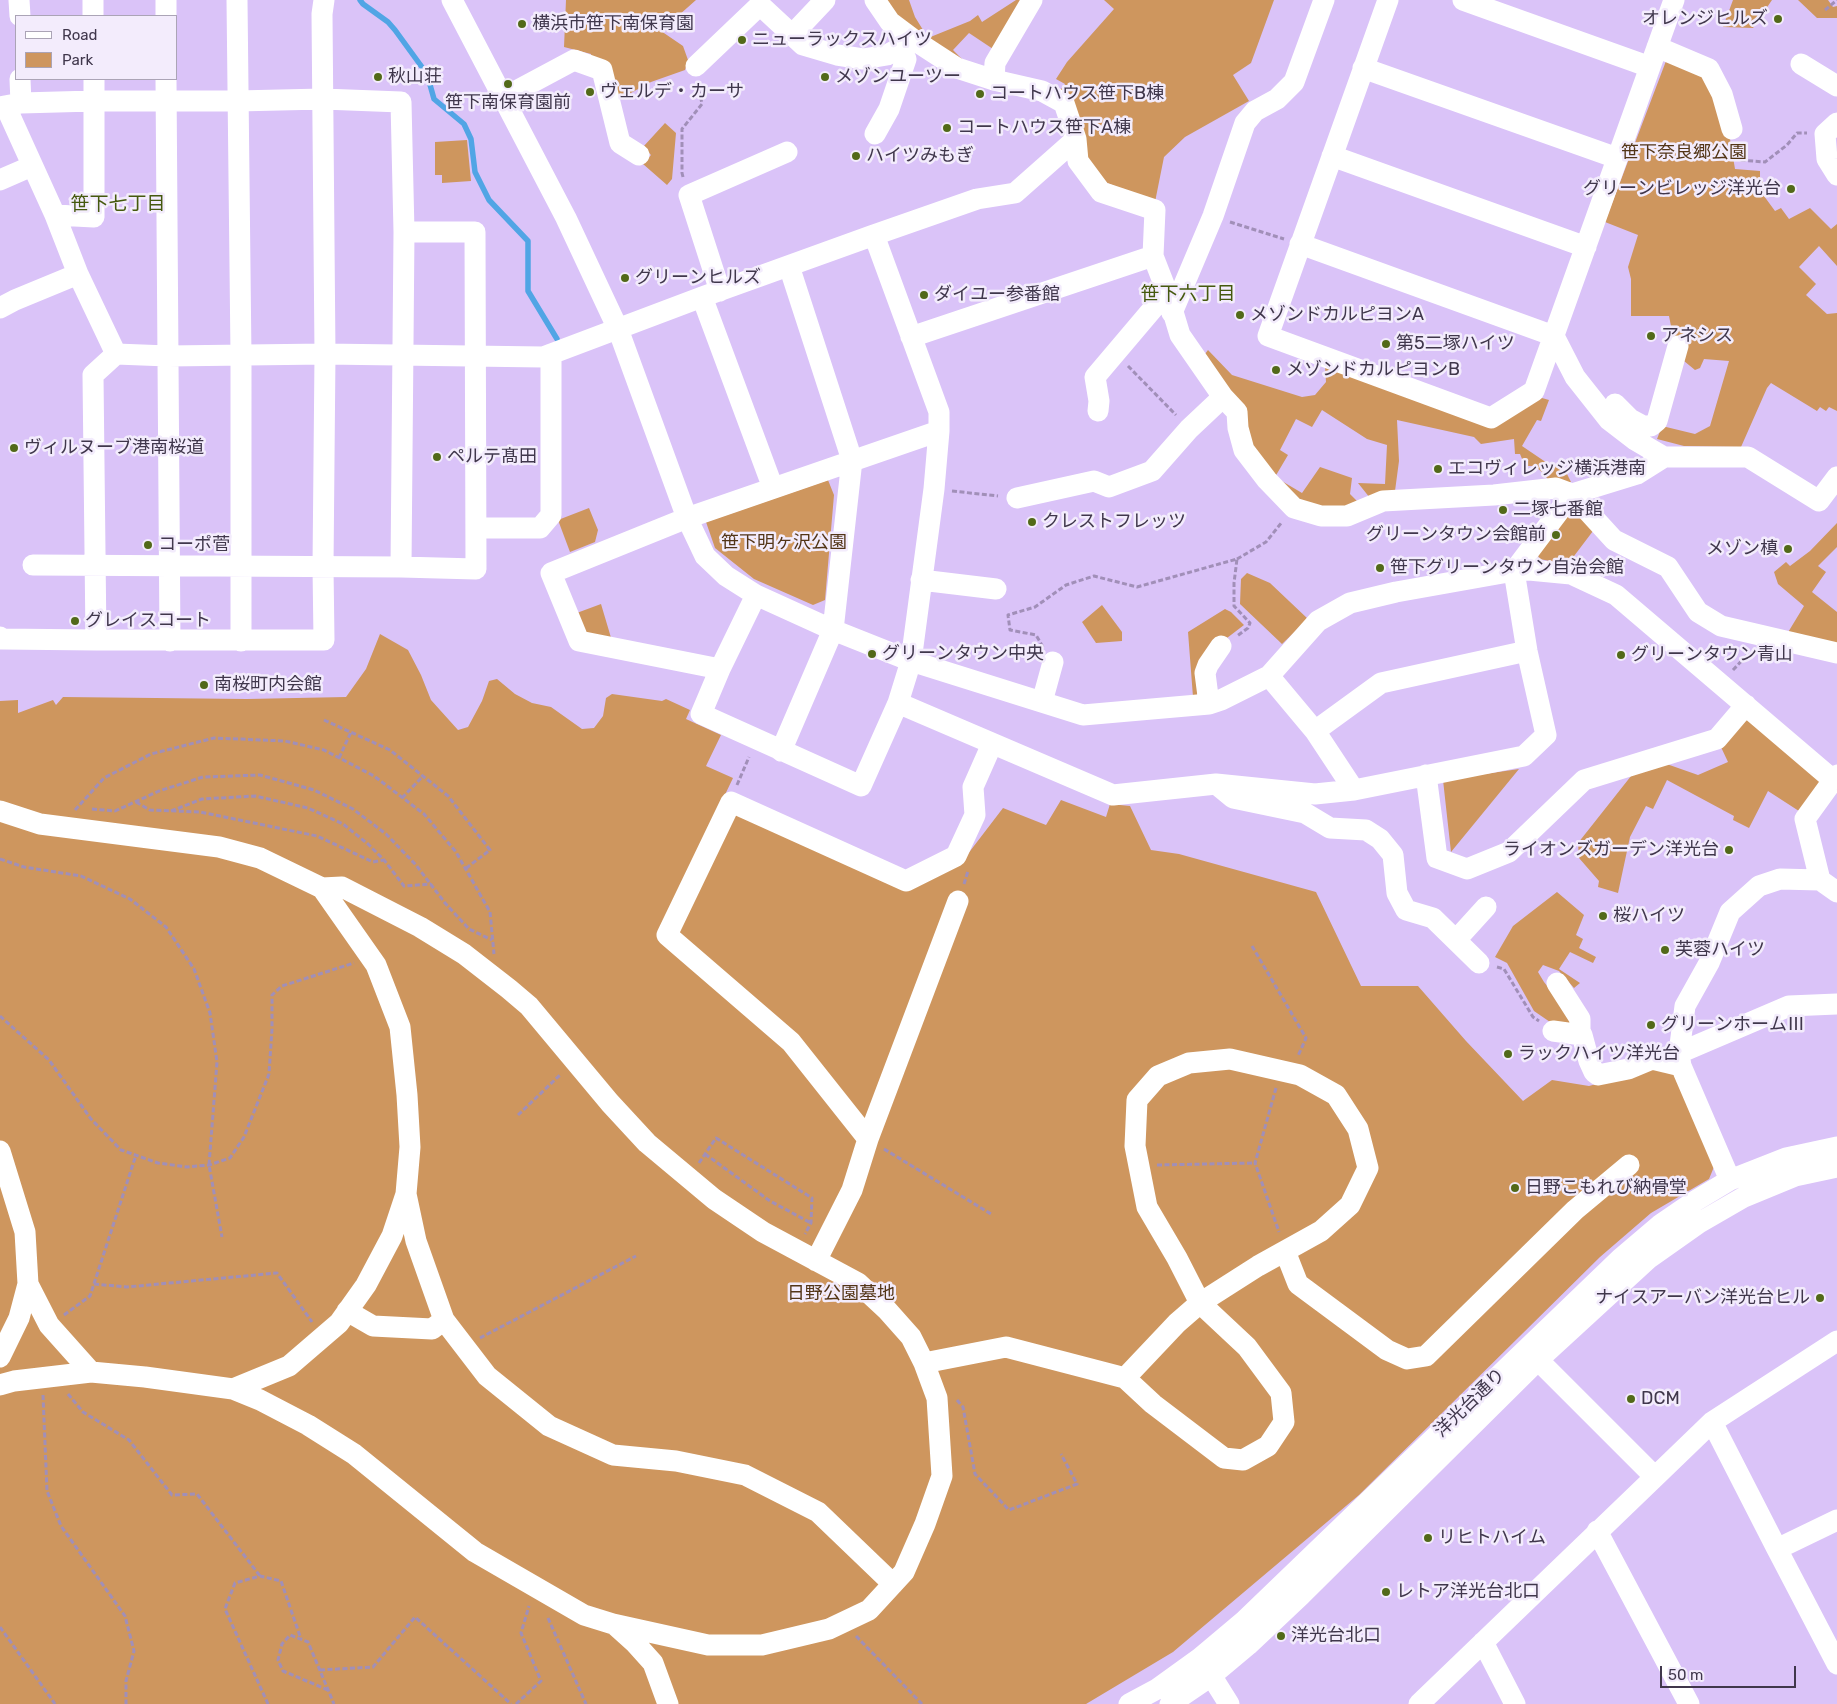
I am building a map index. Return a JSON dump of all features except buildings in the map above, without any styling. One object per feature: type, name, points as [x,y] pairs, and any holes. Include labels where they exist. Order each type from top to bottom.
[{"type":"street","points":[[20,0],[20,15]]},
{"type":"street","points":[[93,0],[93,15]]},
{"type":"street","points":[[166,0],[166,15]]},
{"type":"street","points":[[237,0],[241,356],[241,641]]},
{"type":"street","points":[[0,637],[1,639],[170,641],[324,640],[325,354],[322,14],[324,0]]},
{"type":"street","points":[[452,0],[566,218],[618,329],[687,518],[705,556],[726,576],[756,595],[833,630],[910,661],[1083,714],[1209,704],[1221,700],[1269,676],[1318,621],[1350,603],[1396,592],[1514,571],[1529,570],[1571,574],[1616,595],[1835,778],[1806,818],[1829,886],[1780,879],[1759,886],[1730,912],[1709,964],[1685,1006],[1680,1060],[1730,1180]]},
{"type":"street","points":[[792,35],[825,0]]},
{"type":"street","points":[[875,0],[907,44],[957,68],[994,80],[1042,91],[1064,103],[1076,139],[1078,161],[1101,192],[1155,210],[1153,256],[1167,292],[1180,335],[1223,397],[1237,412],[1238,428],[1244,450],[1266,480],[1294,508],[1321,516],[1347,516],[1383,501],[1494,495],[1556,488],[1572,494],[1614,540],[1668,567],[1698,612],[1721,626],[1837,653]]},
{"type":"street","points":[[994,80],[995,63],[1032,0]]},
{"type":"street","points":[[1172,313],[1213,216],[1245,123],[1255,111],[1277,99],[1294,82],[1324,0]]},
{"type":"street","points":[[1388,0],[1268,336],[1491,418],[1534,391],[1674,0]]},
{"type":"street","points":[[1463,0],[1650,67]]},
{"type":"street","points":[[696,66],[760,5],[803,45],[837,56],[863,59],[887,55],[907,44]]},
{"type":"street","points":[[875,134],[889,109],[906,59],[907,44]]},
{"type":"street","points":[[1657,47],[1709,69],[1722,94],[1732,129]]},
{"type":"street","points":[[503,98],[574,60],[602,70],[620,143],[640,155]]},
{"type":"street","points":[[1801,64],[1837,86]]},
{"type":"street","points":[[1363,68],[1617,158]]},
{"type":"street","points":[[20,80],[9,106],[32,166],[55,215],[78,274],[116,354]]},
{"type":"street","points":[[55,215],[94,217],[94,80]]},
{"type":"street","points":[[166,80],[170,641]]},
{"type":"street","points":[[9,106],[94,101],[237,102],[322,99],[401,102],[404,232],[401,567]]},
{"type":"street","points":[[1831,129],[1827,159],[1837,175]]},
{"type":"street","points":[[96,640],[93,375],[116,354],[168,356],[325,354],[543,357],[711,294],[977,199],[1016,193],[1076,139]]},
{"type":"street","points":[[773,488],[711,294],[689,195],[787,152]]},
{"type":"street","points":[[1332,156],[1586,247]]},
{"type":"street","points":[[0,180],[32,166]]},
{"type":"street","points":[[33,565],[476,569],[477,356],[475,232],[404,232]]},
{"type":"street","points":[[756,595],[720,669],[701,714],[860,786],[898,703],[910,661],[934,489],[939,431],[939,412],[874,236]]},
{"type":"street","points":[[1300,244],[1554,336],[1575,377],[1609,420],[1635,440],[1664,457],[1748,457],[1819,500],[1837,477]]},
{"type":"street","points":[[912,337],[1153,256]]},
{"type":"street","points":[[781,751],[833,630],[852,460],[789,266]]},
{"type":"street","points":[[0,308],[78,274]]},
{"type":"street","points":[[1098,411],[1099,402],[1095,377],[1167,292]]},
{"type":"street","points":[[1584,388],[1604,390],[1630,419],[1643,426],[1651,426],[1657,421],[1678,346]]},
{"type":"street","points":[[476,528],[540,528],[551,514],[551,354]]},
{"type":"street","points":[[1017,498],[1094,481],[1109,487],[1152,471],[1189,429],[1223,397]]},
{"type":"street","points":[[720,669],[579,641],[551,573],[687,518],[939,431]]},
{"type":"street","points":[[898,703],[1113,795],[1216,784],[1315,794],[1354,790],[1524,756],[1546,735],[1527,651],[1514,571],[1572,494],[1636,474],[1664,457]]},
{"type":"street","points":[[922,580],[996,589]]},
{"type":"street","points":[[1209,704],[1205,673],[1221,646]]},
{"type":"street","points":[[1314,731],[1381,683],[1527,651]]},
{"type":"street","points":[[1042,702],[1052,662]]},
{"type":"street","points":[[1269,676],[1314,731],[1354,790]]},
{"type":"street","points":[[1426,775],[1437,858],[1467,869],[1509,852],[1584,780],[1717,739],[1746,705]]},
{"type":"street","points":[[868,1139],[791,1042],[667,935],[732,802],[906,880],[956,856],[975,815],[974,788],[992,744]]},
{"type":"street","points":[[1216,784],[1233,798],[1305,813],[1330,828],[1366,830],[1380,839],[1393,855],[1397,893],[1406,910],[1433,918],[1479,962]]},
{"type":"street","points":[[0,811],[40,824],[219,847],[260,858],[322,888],[376,965],[400,1027],[407,1095],[410,1147],[406,1194],[392,1236],[366,1285],[339,1323],[289,1366],[233,1389]]},
{"type":"street","points":[[0,1385],[47,1376],[91,1372],[233,1389],[260,1400],[308,1425],[354,1454],[475,1552],[584,1614],[614,1624],[708,1645],[762,1645],[829,1629],[869,1610],[904,1572],[925,1524],[942,1476],[937,1398],[924,1363],[911,1337],[858,1283],[763,1232],[714,1199],[647,1143],[529,1006],[464,954],[420,926],[342,887],[322,888]]},
{"type":"street","points":[[816,1261],[852,1190],[868,1139],[958,901]]},
{"type":"street","points":[[1456,940],[1486,907]]},
{"type":"street","points":[[1557,983],[1580,1019],[1580,1034],[1589,1061],[1594,1072],[1598,1075],[1628,1069],[1652,1059],[1680,1060],[1789,1006],[1837,1004]]},
{"type":"street","points":[[1554,1031],[1580,1034]]},
{"type":"street","points":[[924,1363],[1006,1347],[1125,1378],[1153,1404],[1224,1458],[1243,1460],[1268,1446],[1284,1422],[1281,1393],[1247,1348],[1200,1303],[1177,1258],[1147,1207],[1135,1146],[1137,1100],[1158,1076],[1189,1063],[1230,1059],[1300,1075],[1336,1096],[1358,1129],[1368,1168],[1350,1205],[1321,1231],[1200,1303],[1125,1378]]},
{"type":"street","name":"洋光台通り","points":[[1170,1704],[1206,1667],[1244,1621],[1620,1260],[1660,1225],[1730,1180],[1786,1158],[1837,1147]]},
{"type":"street","points":[[0,1151],[25,1232],[28,1284],[19,1318],[0,1357]]},
{"type":"street","points":[[1285,1251],[1298,1284],[1387,1350],[1407,1359],[1426,1356],[1575,1210],[1629,1165]]},
{"type":"street","name":"洋光台通り","points":[[1129,1704],[1206,1667],[1301,1595],[1538,1360],[1648,1259],[1699,1223],[1744,1197],[1795,1176],[1837,1168]]},
{"type":"street","points":[[406,1194],[416,1241],[444,1320],[487,1376],[549,1426],[613,1455],[676,1461],[745,1475],[818,1512],[893,1584]]},
{"type":"street","points":[[28,1284],[49,1325],[91,1372]]},
{"type":"street","points":[[347,1311],[373,1326],[432,1329],[444,1320]]},
{"type":"street","points":[[1419,1704],[1712,1422],[1837,1341]]},
{"type":"street","points":[[1538,1360],[1655,1477]]},
{"type":"street","points":[[1712,1422],[1837,1664]]},
{"type":"street","points":[[1777,1549],[1837,1520]]},
{"type":"street","points":[[1597,1531],[1689,1704]]},
{"type":"street","points":[[614,1624],[653,1663],[668,1704]]},
{"type":"street","points":[[1483,1642],[1515,1704]]},
{"type":"street","points":[[1206,1667],[1229,1704]]},
{"type":"path","points":[[1825,10],[1837,0]]},
{"type":"path","points":[[689,195],[682,173],[682,129],[702,104],[696,66]]},
{"type":"path","points":[[1732,129],[1738,160],[1765,162],[1787,145],[1797,133],[1831,129]]},
{"type":"path","points":[[1213,216],[1300,244]]},
{"type":"path","points":[[1125,362],[1189,429]]},
{"type":"path","points":[[934,489],[1017,498]]},
{"type":"path","points":[[1052,662],[1036,635],[1010,630],[1008,616],[1035,607],[1066,585],[1094,576],[1137,587],[1237,559],[1266,542],[1294,508]]},
{"type":"path","points":[[1221,646],[1248,628],[1250,623],[1234,606],[1237,559]]},
{"type":"path","points":[[1721,684],[1764,635]]},
{"type":"path","points":[[324,720],[390,750],[448,796],[490,850],[465,869]]},
{"type":"path","points":[[339,758],[351,732]]},
{"type":"path","points":[[59,827],[104,778],[151,754],[214,738],[285,741],[324,750],[374,776],[424,814],[456,852],[490,912],[496,979]]},
{"type":"path","points":[[732,802],[732,795],[757,740]]},
{"type":"path","points":[[76,808],[115,811],[160,791],[203,777],[260,775],[314,790],[353,809],[386,834],[416,865],[445,903],[469,929],[492,940]]},
{"type":"path","points":[[402,798],[423,776]]},
{"type":"path","points":[[171,811],[202,799],[255,796],[308,808],[343,824],[368,844],[384,860],[404,886],[431,884]]},
{"type":"path","points":[[135,802],[150,810],[200,812],[316,836],[373,862],[384,860]]},
{"type":"path","points":[[0,860],[81,876],[130,899],[166,927],[194,969],[210,1013],[217,1062],[208,1165],[222,1237]]},
{"type":"path","points":[[1252,946],[1306,1038],[1286,1071],[1255,1163],[1285,1251]]},
{"type":"path","points":[[0,1016],[49,1060],[91,1119],[120,1150],[158,1163],[187,1167],[208,1165],[230,1158],[244,1137],[269,1074],[272,995],[282,986],[372,958]]},
{"type":"path","points":[[1479,962],[1504,968],[1533,1017],[1554,1031]]},
{"type":"path","points":[[518,1115],[575,1061]]},
{"type":"path","points":[[689,1178],[716,1138],[812,1198],[811,1223],[796,1250]]},
{"type":"path","points":[[868,1139],[991,1214]]},
{"type":"path","points":[[705,1154],[770,1201],[811,1223]]},
{"type":"path","points":[[49,1325],[90,1296],[136,1155]]},
{"type":"path","points":[[1139,1166],[1255,1163]]},
{"type":"path","points":[[464,1346],[636,1256]]},
{"type":"path","points":[[94,1284],[127,1288],[277,1273],[322,1337]]},
{"type":"path","points":[[47,1376],[83,1412],[129,1440],[172,1495],[197,1494],[260,1576]]},
{"type":"path","points":[[47,1376],[47,1491],[61,1526],[125,1616],[134,1651],[126,1681],[126,1704]]},
{"type":"path","points":[[956,1400],[963,1407],[975,1474],[1009,1510],[1077,1484],[1061,1454]]},
{"type":"path","points":[[268,1704],[225,1609],[235,1583],[260,1576],[281,1581],[301,1639]]},
{"type":"path","points":[[516,1704],[541,1681],[521,1633],[534,1586]]},
{"type":"path","points":[[546,1613],[586,1704]]},
{"type":"path","points":[[320,1670],[373,1667],[415,1617],[511,1704]]},
{"type":"path","points":[[843,1622],[922,1704]]},
{"type":"path","points":[[0,1627],[55,1704]]},
{"type":"path","points":[[328,1690],[283,1671],[278,1660],[282,1644],[290,1635],[308,1642],[334,1704]]},
{"type":"green space","points":[[566,0],[696,0],[661,31],[683,46],[688,60],[685,70],[651,82],[618,100],[592,63],[591,54],[564,47]]},
{"type":"green space","points":[[884,0],[909,0],[915,17],[928,38],[970,21],[978,15],[982,22],[1016,0],[1027,0],[996,51],[969,33],[953,50],[965,62],[902,22]]},
{"type":"green space","points":[[1104,0],[1274,0],[1251,63],[1233,75],[1249,101],[1185,137],[1164,157],[1155,202],[1107,183],[1084,156],[1058,93],[1065,84],[1056,79],[1067,62],[1114,9]]},
{"type":"green space","points":[[1733,0],[1772,0],[1753,28],[1723,27]]},
{"type":"green space","points":[[1798,0],[1828,0],[1833,7],[1837,6],[1837,18],[1817,18]]},
{"type":"green space","name":"笹下奈良郷公園","points":[[1666,61],[1708,73],[1728,127],[1735,169],[1760,171],[1760,177],[1770,194],[1764,196],[1775,211],[1781,208],[1789,219],[1810,208],[1831,229],[1837,224],[1837,266],[1819,246],[1799,267],[1816,284],[1806,295],[1827,314],[1837,313],[1837,411],[1829,407],[1826,411],[1820,407],[1817,411],[1771,383],[1741,447],[1684,446],[1657,439],[1662,426],[1695,434],[1710,426],[1729,361],[1704,359],[1700,368],[1695,370],[1684,361],[1674,341],[1669,316],[1631,316],[1631,279],[1628,267],[1638,235],[1605,222]]},
{"type":"green space","points":[[665,123],[676,133],[672,179],[667,185],[643,164],[651,155],[643,147]]},
{"type":"green space","points":[[467,140],[471,181],[442,183],[442,175],[435,175],[435,142]]},
{"type":"green space","points":[[1208,350],[1232,375],[1302,397],[1315,395],[1326,382],[1325,366],[1494,423],[1535,396],[1549,400],[1541,421],[1537,420],[1522,446],[1550,465],[1563,466],[1571,482],[1553,486],[1535,466],[1525,466],[1520,454],[1515,454],[1514,439],[1481,444],[1474,437],[1397,420],[1399,461],[1395,491],[1370,498],[1358,483],[1385,484],[1387,445],[1367,439],[1322,410],[1312,427],[1296,419],[1280,450],[1288,455],[1275,477],[1302,493],[1320,467],[1352,478],[1350,494],[1360,504],[1346,512],[1307,508],[1270,478],[1202,358]]},
{"type":"green space","name":"笹下明ヶ沢公園","points":[[828,480],[834,495],[825,600],[813,605],[754,579],[715,548],[706,522]]},
{"type":"green space","points":[[589,508],[598,530],[595,542],[570,552],[558,520]]},
{"type":"green space","points":[[1572,508],[1593,531],[1568,564],[1539,559],[1537,552]]},
{"type":"green space","points":[[1837,523],[1837,547],[1818,566],[1826,572],[1812,592],[1837,612],[1837,647],[1787,634],[1804,606],[1778,584],[1774,572],[1786,562],[1790,566],[1810,551]]},
{"type":"green space","points":[[1247,573],[1270,583],[1308,619],[1282,644],[1240,604],[1241,579]]},
{"type":"green space","points":[[601,604],[612,641],[583,637],[574,614]]},
{"type":"green space","points":[[1102,605],[1122,632],[1122,641],[1096,643],[1082,622]]},
{"type":"green space","points":[[1225,609],[1231,612],[1244,625],[1210,651],[1197,695],[1193,697],[1188,632]]},
{"type":"green space","name":"日野公園墓地","points":[[380,634],[408,650],[431,700],[458,730],[468,727],[482,701],[489,681],[497,679],[515,694],[532,703],[551,707],[582,729],[594,728],[603,716],[606,698],[612,694],[662,701],[666,699],[690,710],[686,719],[721,735],[706,766],[733,778],[722,801],[906,889],[964,859],[1003,808],[1046,825],[1061,800],[1106,817],[1110,804],[1130,806],[1151,850],[1179,854],[1316,892],[1361,986],[1418,986],[1466,1041],[1523,1101],[1552,1080],[1589,1086],[1658,1067],[1675,1073],[1716,1162],[1709,1179],[1651,1213],[1600,1257],[1359,1495],[1173,1652],[1086,1704],[0,1704],[0,701],[18,700],[18,713],[53,700],[56,705],[63,697],[247,699],[346,697],[366,669]]},
{"type":"green space","points":[[1750,715],[1825,779],[1802,813],[1768,791],[1749,828],[1733,820],[1734,816],[1667,780],[1653,809],[1646,806],[1630,837],[1618,893],[1598,887],[1599,881],[1579,858],[1578,843],[1635,771],[1661,762],[1698,775],[1728,762],[1720,745]]},
{"type":"green space","points":[[1519,769],[1451,852],[1443,780]]},
{"type":"green space","points":[[1557,892],[1584,915],[1576,935],[1583,939],[1579,948],[1596,957],[1593,963],[1570,952],[1559,969],[1580,983],[1574,988],[1559,971],[1543,965],[1538,972],[1573,1019],[1573,1025],[1550,1022],[1534,1011],[1507,963],[1495,957],[1513,926]]},
{"type":"waterway","points":[[360,0],[388,22],[395,30],[427,74],[434,99],[464,124],[471,139],[475,172],[489,200],[528,241],[528,291],[557,339]]},
{"type":"place","name":"オレンジヒルズ","points":[[1778,19]]},
{"type":"place","name":"横浜市笹下南保育園","points":[[522,24]]},
{"type":"place","name":"ニューラックスハイツ","points":[[742,40]]},
{"type":"place","name":"秋山荘","points":[[378,77]]},
{"type":"place","name":"メゾンユーツー","points":[[825,77]]},
{"type":"place","name":"笹下南保育園前","points":[[508,84]]},
{"type":"place","name":"ヴェルデ・カーサ","points":[[590,92]]},
{"type":"place","name":"コートハウス笹下B棟","points":[[980,94]]},
{"type":"place","name":"コートハウス笹下A棟","points":[[947,128]]},
{"type":"place","name":"ハイツみもぎ","points":[[856,156]]},
{"type":"place","name":"グリーンビレッジ洋光台","points":[[1791,189]]},
{"type":"place","name":"グリーンヒルズ","points":[[625,278]]},
{"type":"place","name":"ダイユー参番館","points":[[924,295]]},
{"type":"place","name":"メゾンドカルピヨンA","points":[[1240,315]]},
{"type":"place","name":"アネシス","points":[[1651,336]]},
{"type":"place","name":"第5二塚ハイツ","points":[[1386,344]]},
{"type":"place","name":"メゾンドカルピヨンB","points":[[1276,370]]},
{"type":"place","name":"ヴィルヌーブ港南桜道","points":[[14,448]]},
{"type":"place","name":"ペルテ髙田","points":[[437,457]]},
{"type":"place","name":"エコヴィレッジ横浜港南","points":[[1438,469]]},
{"type":"place","name":"二塚七番館","points":[[1503,510]]},
{"type":"place","name":"クレストフレッツ","points":[[1032,522]]},
{"type":"place","name":"グリーンタウン会館前","points":[[1556,535]]},
{"type":"place","name":"コーポ菅","points":[[148,545]]},
{"type":"place","name":"メゾン槙","points":[[1788,549]]},
{"type":"place","name":"笹下グリーンタウン自治会館","points":[[1380,568]]},
{"type":"place","name":"グレイスコート","points":[[75,621]]},
{"type":"place","name":"グリーンタウン中央","points":[[872,654]]},
{"type":"place","name":"グリーンタウン青山","points":[[1621,655]]},
{"type":"place","name":"南桜町内会館","points":[[204,685]]},
{"type":"place","name":"ライオンズガーデン洋光台","points":[[1729,850]]},
{"type":"place","name":"桜ハイツ","points":[[1603,916]]},
{"type":"place","name":"芙蓉ハイツ","points":[[1665,950]]},
{"type":"place","name":"グリーンホームⅢ","points":[[1651,1025]]},
{"type":"place","name":"ラックハイツ洋光台","points":[[1508,1054]]},
{"type":"place","name":"日野こもれび納骨堂","points":[[1515,1188]]},
{"type":"place","name":"ナイスアーバン洋光台ヒル","points":[[1820,1298]]},
{"type":"place","name":"DCM","points":[[1631,1399]]},
{"type":"place","name":"リヒトハイム","points":[[1428,1538]]},
{"type":"place","name":"レトア洋光台北口","points":[[1386,1592]]},
{"type":"place","name":"洋光台北口","points":[[1281,1636]]},
{"type":"district","name":"笹下七丁目","points":[[118,205]]},
{"type":"district","name":"笹下六丁目","points":[[1188,295]]}]
